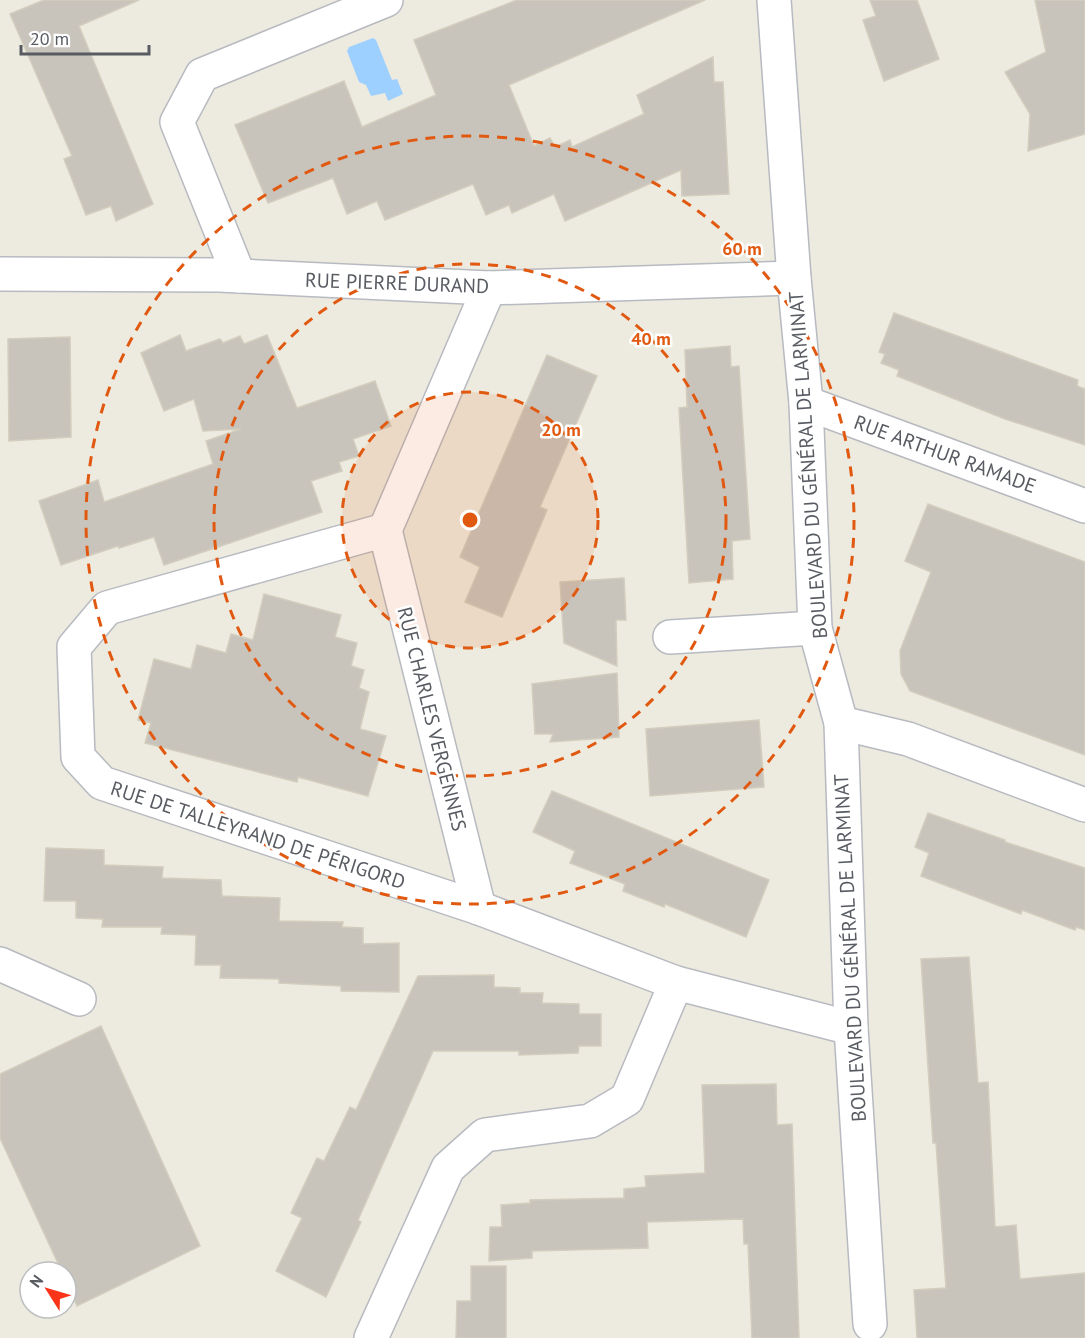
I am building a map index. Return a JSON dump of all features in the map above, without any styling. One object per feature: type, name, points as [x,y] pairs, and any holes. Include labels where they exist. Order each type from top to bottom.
[{"type":"street","points":[[239,276],[177,122],[202,75],[386,0]]},
{"type":"street","name":"BOULEVARD DU GÉNÉRAL DE LARMINAT","points":[[774,0],[794,278],[806,403],[816,628],[841,723],[851,1028],[871,1333]]},
{"type":"street","name":"RUE PIERRE DURAND","points":[[0,274],[239,276],[489,288],[794,278]]},
{"type":"street","points":[[385,530],[489,288]]},
{"type":"street","name":"RUE ARTHUR RAMADE","points":[[806,403],[1085,506]]},
{"type":"street","name":"RUE DE TALLEYRAND DE PÉRIGORD","points":[[385,530],[107,608],[74,647],[78,757],[102,783],[479,908],[676,983],[851,1028]]},
{"type":"street","name":"RUE CHARLES VERGENNES","points":[[385,530],[479,908]]},
{"type":"street","points":[[670,638],[816,628]]},
{"type":"street","points":[[841,723],[908,739],[1085,805]]},
{"type":"street","points":[[0,964],[79,999]]},
{"type":"street","points":[[371,1338],[448,1168],[485,1134],[590,1121],[627,1099],[676,983]]},
{"type":"water","points":[[373,38],[376,40],[392,80],[397,79],[403,94],[388,101],[385,93],[371,96],[366,85],[359,82],[347,51],[349,47]]},
{"type":"building","points":[[44,0],[139,0],[79,26],[153,204],[116,221],[111,206],[86,215],[64,159],[72,156],[10,14]]},
{"type":"building","points":[[517,0],[705,0],[509,85],[534,146],[550,138],[555,147],[570,140],[572,147],[644,114],[637,95],[713,57],[714,82],[723,82],[729,194],[682,196],[681,170],[565,221],[554,194],[512,213],[509,205],[486,215],[473,184],[385,220],[377,201],[347,214],[333,178],[268,203],[235,125],[344,81],[362,127],[436,95],[414,40]]},
{"type":"building","points":[[870,0],[917,0],[939,59],[884,81],[863,20],[876,16]]},
{"type":"building","points":[[1035,0],[1085,0],[1085,134],[1028,151],[1030,114],[1005,72],[1046,52]]},
{"type":"building","points":[[894,313],[1078,380],[1077,386],[1085,389],[1085,445],[1005,419],[897,376],[899,370],[881,363],[885,354],[879,352]]},
{"type":"building","points":[[180,335],[186,351],[220,339],[223,343],[240,336],[244,344],[267,335],[297,408],[375,381],[391,426],[353,439],[359,456],[339,462],[342,471],[311,481],[322,512],[164,565],[154,537],[61,565],[39,501],[98,480],[104,502],[213,464],[206,441],[241,429],[203,431],[194,399],[164,411],[141,353]]},
{"type":"building","points":[[70,337],[71,437],[9,441],[8,339]]},
{"type":"building","points":[[730,346],[731,367],[739,366],[750,539],[732,541],[733,579],[689,583],[679,408],[687,407],[685,350]]},
{"type":"building","points":[[547,355],[597,376],[540,507],[547,510],[502,617],[465,602],[480,567],[460,557]]},
{"type":"building","points":[[928,504],[1085,562],[1085,755],[910,691],[901,674],[900,651],[931,572],[905,561]]},
{"type":"building","points":[[624,578],[626,620],[616,620],[617,666],[564,643],[560,582]]},
{"type":"building","points":[[264,594],[341,615],[335,637],[357,643],[351,666],[364,670],[359,688],[369,692],[360,729],[386,736],[368,796],[298,777],[297,782],[145,743],[151,723],[138,720],[154,659],[191,669],[197,645],[226,653],[231,634],[253,640]]},
{"type":"building","points":[[617,673],[619,737],[550,742],[553,734],[535,734],[532,684]]},
{"type":"building","points":[[759,720],[764,787],[650,796],[646,729]]},
{"type":"building","points":[[552,791],[769,880],[746,937],[665,904],[664,907],[623,891],[625,884],[570,863],[575,851],[533,832]]},
{"type":"building","points":[[928,813],[1005,840],[1005,842],[1085,868],[1085,930],[1076,927],[1075,930],[1022,910],[1021,914],[921,876],[929,853],[915,847]]},
{"type":"building","points":[[46,848],[104,850],[104,865],[163,867],[162,878],[221,880],[222,896],[280,898],[279,921],[343,922],[342,927],[363,928],[363,944],[399,943],[399,992],[341,991],[341,986],[279,983],[279,979],[220,978],[221,965],[195,965],[196,935],[161,934],[162,927],[102,927],[103,919],[76,918],[76,901],[44,901]]},
{"type":"building","points":[[969,957],[978,1083],[988,1082],[995,1227],[1016,1225],[1020,1279],[1085,1273],[1085,1338],[917,1338],[914,1290],[946,1288],[936,1143],[933,1143],[921,959]]},
{"type":"building","points":[[494,975],[494,987],[520,988],[520,993],[543,993],[542,1003],[579,1004],[579,1014],[601,1014],[601,1046],[579,1046],[578,1053],[519,1055],[519,1051],[433,1051],[358,1220],[361,1222],[326,1297],[276,1271],[302,1218],[291,1213],[317,1158],[324,1161],[350,1107],[356,1110],[418,976]]},
{"type":"building","points":[[101,1026],[200,1246],[78,1306],[78,1260],[56,1260],[0,1138],[0,1074]]},
{"type":"building","points":[[776,1084],[777,1125],[792,1124],[799,1338],[752,1338],[748,1244],[744,1244],[743,1219],[647,1222],[648,1248],[532,1251],[532,1258],[489,1261],[490,1227],[502,1227],[501,1205],[530,1203],[530,1200],[624,1198],[624,1189],[646,1187],[645,1176],[705,1173],[702,1085]]},
{"type":"building","points":[[471,1266],[506,1266],[506,1338],[456,1338],[457,1301],[471,1301]]}]
